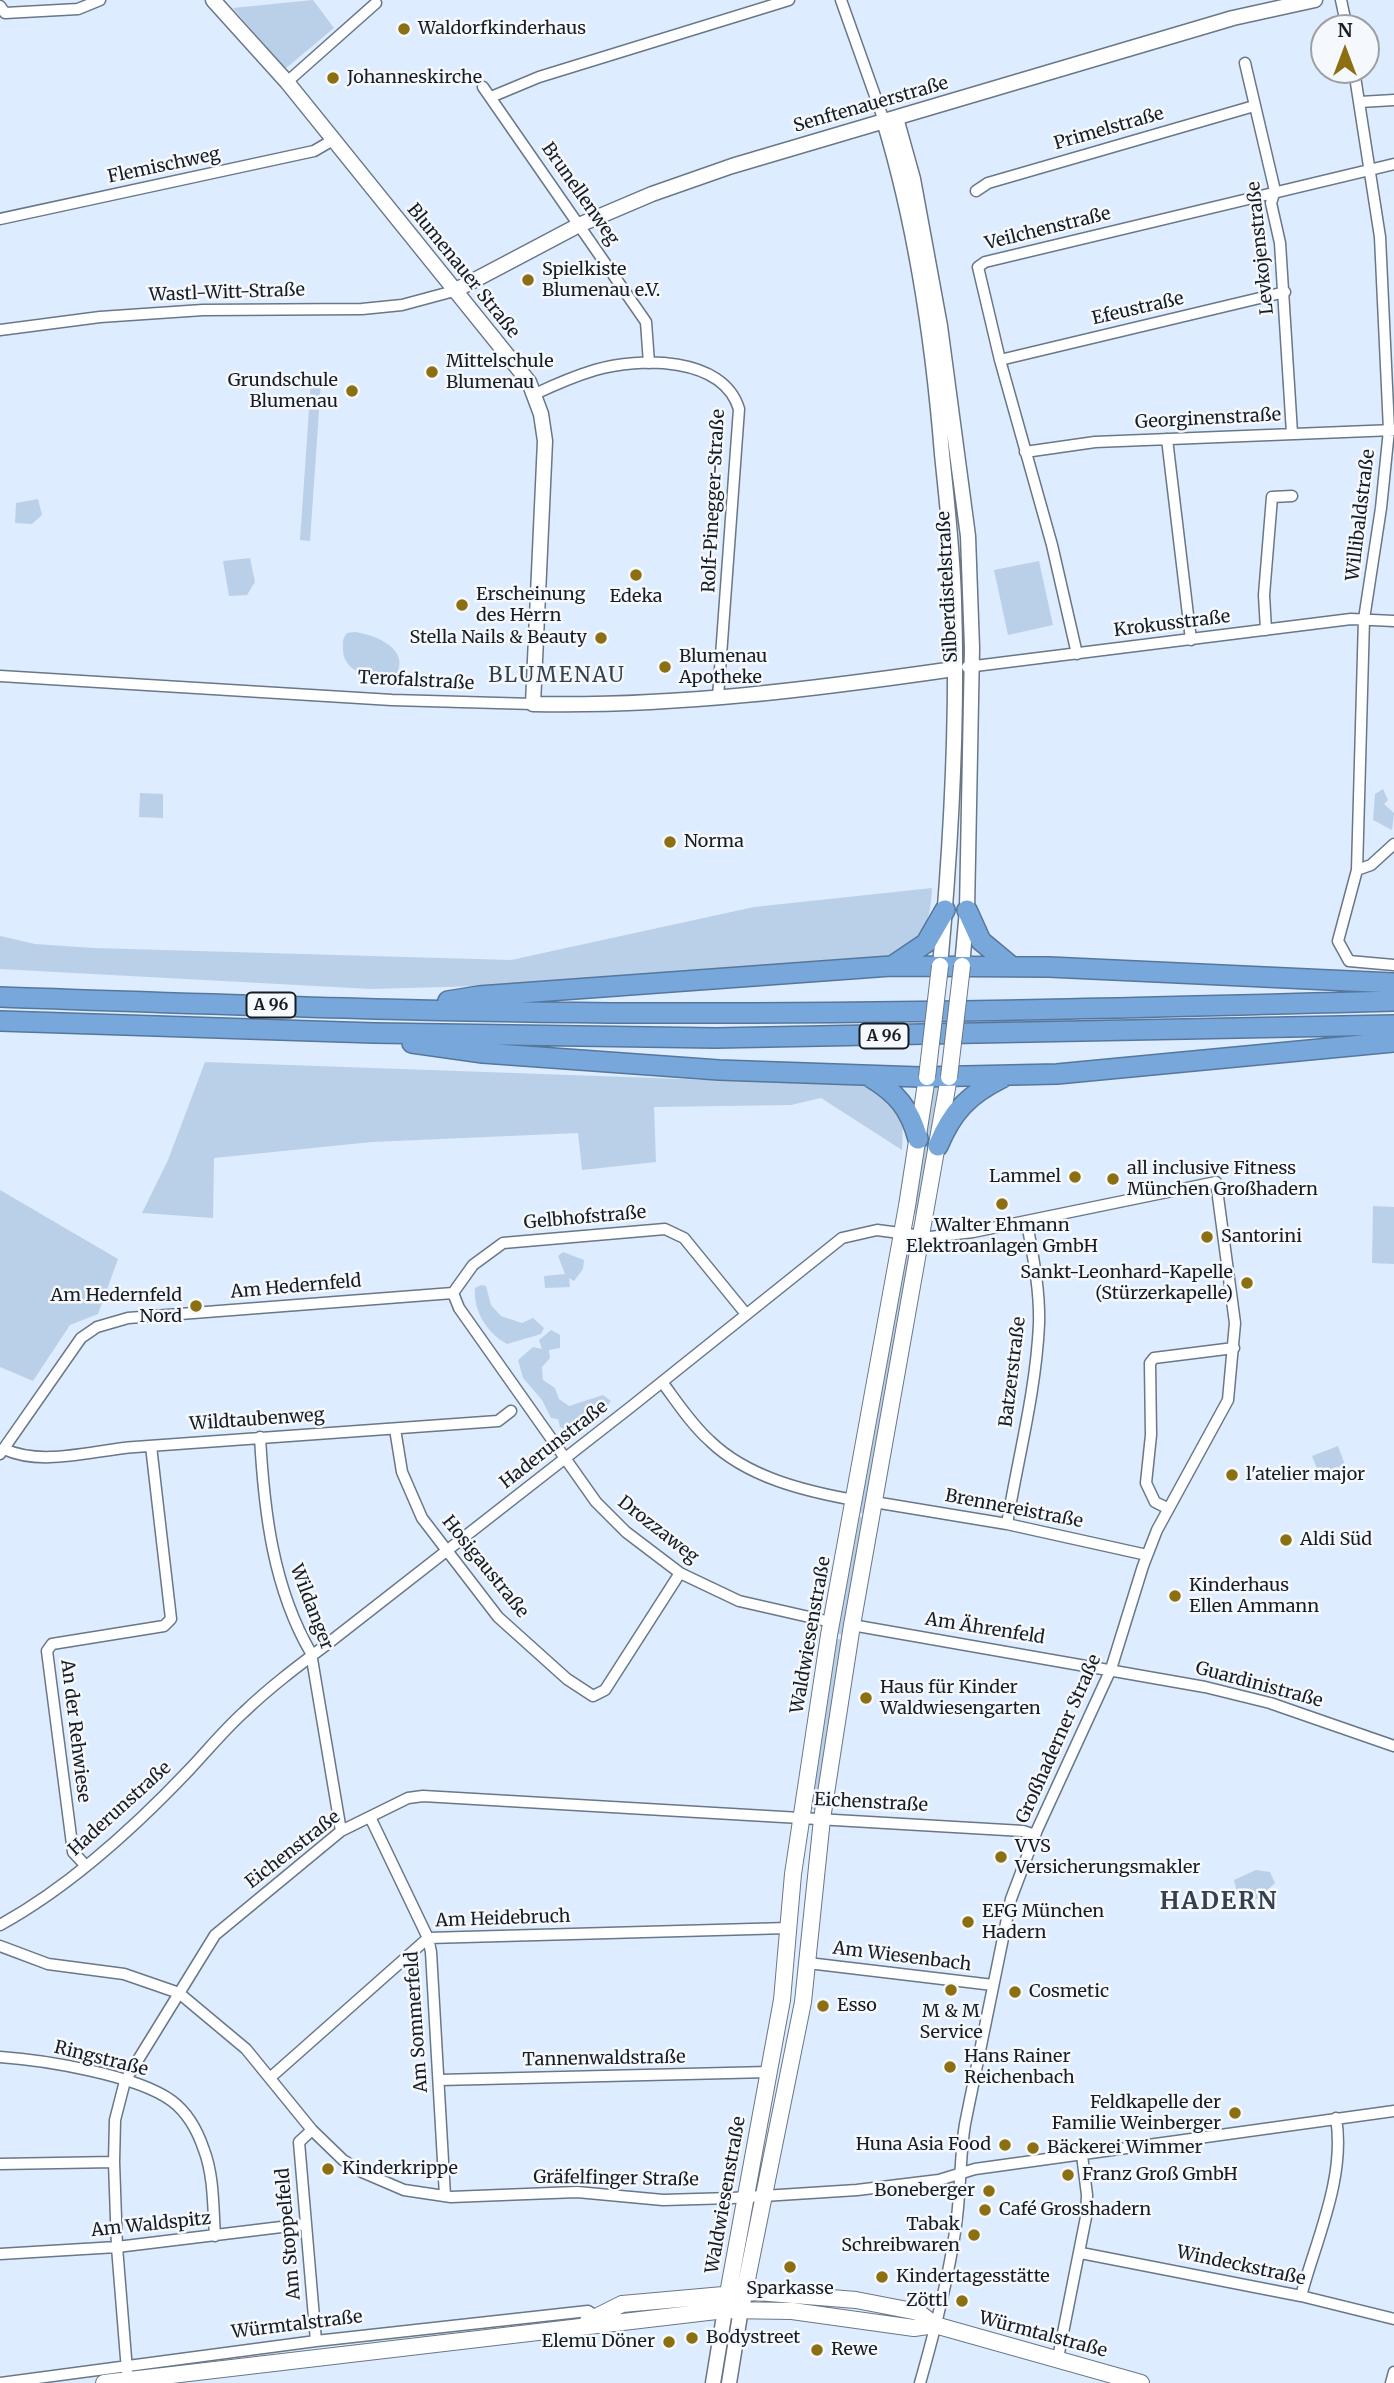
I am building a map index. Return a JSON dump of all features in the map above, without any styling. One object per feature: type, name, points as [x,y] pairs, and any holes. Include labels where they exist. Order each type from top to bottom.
[{"type":"highway","points":[[891,967],[926,943],[945,910]]},
{"type":"highway","points":[[967,910],[981,941],[1012,966]]},
{"type":"highway","points":[[406,1008],[479,996],[891,967],[1012,966],[1394,983]]},
{"type":"highway","name":"A 96","points":[[0,997],[406,1008],[741,1013],[1056,1010],[1394,1001]]},
{"type":"highway","name":"A 96","points":[[0,1021],[374,1033],[716,1038],[1394,1025]]},
{"type":"highway","points":[[374,1033],[425,1046],[483,1053],[719,1070],[869,1077],[1005,1076],[1394,1042]]},
{"type":"highway","points":[[938,1146],[950,1118],[984,1087],[1005,1076]]},
{"type":"highway","points":[[869,1077],[890,1089],[908,1109],[918,1139]]},
{"type":"main road","name":"Silberdistelstraße","points":[[949,1077],[962,966]]},
{"type":"main road","name":"Waldwiesenstraße","points":[[733,2309],[746,2197],[782,2000],[801,1816],[831,1622],[918,1139],[940,967]]},
{"type":"main road","name":"Waldwiesenstraße","points":[[736,2293],[768,2196],[808,1963],[822,1819],[852,1625],[949,1077]]},
{"type":"main road","name":"Würmtalstraße","points":[[600,2320],[622,2304],[736,2293],[856,2300],[918,2312],[935,2325],[1141,2383]]},
{"type":"main road","name":"Würmtalstraße","points":[[104,2383],[127,2376],[576,2326],[600,2320],[733,2309],[838,2315],[914,2328],[935,2325]]},
{"type":"street","points":[[2,9],[78,9],[100,0]]},
{"type":"street","name":"Blumenauer Straße","points":[[213,0],[286,82],[522,373],[534,394],[545,441],[533,704]]},
{"type":"street","points":[[491,97],[539,77],[789,0]]},
{"type":"street","name":"Silberdistelstraße","points":[[841,0],[915,192],[953,414],[968,536],[971,666],[967,910],[962,966]]},
{"type":"street","name":"Senftenauerstraße","points":[[454,292],[579,225],[652,194],[721,170],[887,117],[1233,18],[1315,0]]},
{"type":"street","points":[[286,82],[376,3]]},
{"type":"street","name":"Levkojenstraße","points":[[1245,63],[1275,191],[1271,203],[1280,243],[1285,292],[1292,433]]},
{"type":"street","name":"Willibaldstraße","points":[[1357,84],[1371,168],[1385,301],[1392,430],[1364,619],[1357,870],[1338,941],[1349,961],[1394,965]]},
{"type":"street","name":"Brunellenweg","points":[[483,87],[646,322],[649,363]]},
{"type":"street","points":[[1360,102],[1394,100]]},
{"type":"street","name":"Primelstraße","points":[[976,191],[988,183],[1254,106]]},
{"type":"street","name":"Silberdistelstraße","points":[[887,117],[915,241],[932,355],[954,599],[945,910],[940,967]]},
{"type":"street","name":"Flemischweg","points":[[0,219],[314,151],[333,140]]},
{"type":"street","name":"Veilchenstraße","points":[[1076,654],[1052,545],[1000,360],[978,267],[985,262],[1394,164]]},
{"type":"street","name":"Wastl-Witt-Straße","points":[[0,330],[162,312],[261,308],[362,309],[402,305],[454,292]]},
{"type":"street","name":"Efeustraße","points":[[1000,360],[1285,292]]},
{"type":"street","name":"Rolf-Pinegger-Straße","points":[[534,394],[595,370],[649,363],[703,371],[721,380],[735,395],[740,409],[718,697]]},
{"type":"street","name":"Georginenstraße","points":[[1025,452],[1095,442],[1392,430]]},
{"type":"street","points":[[1167,439],[1191,640]]},
{"type":"street","points":[[1266,630],[1264,595],[1272,497],[1292,496]]},
{"type":"street","name":"Krokusstraße","points":[[954,670],[1364,619],[1394,621]]},
{"type":"street","name":"Terofalstraße","points":[[0,676],[392,700],[533,704],[718,697],[866,683],[954,670]]},
{"type":"street","points":[[1357,870],[1371,865],[1394,844]]},
{"type":"street","name":"Haderunstraße","points":[[0,1925],[21,1914],[86,1866],[132,1827],[242,1713],[311,1653],[326,1645],[565,1459],[842,1238],[877,1230],[922,1237],[1027,1223],[1216,1182]]},
{"type":"street","name":"Großhaderner Straße","points":[[919,2383],[935,2325],[959,2194],[959,2172],[1006,1916],[1035,1835],[1111,1669],[1147,1555],[1167,1508],[1228,1401],[1234,1348],[1232,1294],[1216,1182]]},
{"type":"street","name":"Batzerstraße","points":[[1007,1524],[1036,1359],[1039,1323],[1037,1273],[1027,1223]]},
{"type":"street","name":"Gelbhofstraße","points":[[453,1293],[473,1265],[503,1243],[665,1229],[684,1238],[746,1314]]},
{"type":"street","points":[[453,1293],[459,1308],[565,1459]]},
{"type":"street","name":"Am Hedernfeld","points":[[2,1452],[81,1338],[97,1326],[128,1318],[453,1293]]},
{"type":"street","points":[[1167,1508],[1154,1502],[1146,1483],[1151,1434],[1150,1363],[1154,1358],[1234,1348]]},
{"type":"street","points":[[662,1382],[695,1426],[729,1457],[788,1484],[854,1500]]},
{"type":"street","name":"Wildtaubenweg","points":[[2,1452],[22,1457],[498,1421],[511,1411]]},
{"type":"street","name":"Hosigaustraße","points":[[395,1429],[402,1472],[411,1496],[447,1550],[498,1617],[567,1679],[593,1696],[605,1690],[680,1573]]},
{"type":"street","name":"Wildanger","points":[[260,1437],[263,1496],[276,1565],[301,1636],[311,1653],[341,1830]]},
{"type":"street","name":"An der Rehwiese","points":[[86,1866],[73,1852],[47,1651],[52,1644],[164,1626],[171,1619],[152,1446]]},
{"type":"street","name":"Drozzaweg","points":[[565,1459],[596,1502],[626,1532],[680,1573],[739,1601],[831,1622]]},
{"type":"street","name":"Brennereistraße","points":[[874,1502],[1007,1524],[1147,1555]]},
{"type":"street","name":"Am Ährenfeld","points":[[852,1625],[1111,1669]]},
{"type":"street","name":"Guardinistraße","points":[[1111,1669],[1270,1703],[1394,1746]]},
{"type":"street","name":"Eichenstraße","points":[[127,2376],[117,2247],[114,2162],[115,2120],[125,2081],[215,1935],[341,1830],[416,1796],[801,1816],[1023,1831],[1035,1835]]},
{"type":"street","name":"Am Sommerfeld","points":[[370,1817],[428,1938],[439,2080],[444,2196]]},
{"type":"street","name":"Am Heidebruch","points":[[271,2077],[428,1938],[788,1928]]},
{"type":"street","name":"Gräfelfinger Straße","points":[[0,1946],[47,1964],[124,1974],[179,1993],[246,2049],[313,2130],[343,2160],[362,2172],[404,2190],[444,2196],[577,2192],[663,2200],[768,2196],[939,2180],[959,2172],[1394,2111]]},
{"type":"street","name":"Am Wiesenbach","points":[[808,1963],[993,1985]]},
{"type":"street","name":"Ringstraße","points":[[0,2057],[53,2064],[125,2081],[168,2099],[182,2110],[195,2129],[208,2166],[215,2236]]},
{"type":"street","name":"Tannenwaldstraße","points":[[439,2080],[769,2072]]},
{"type":"street","points":[[1301,2296],[1325,2216],[1335,2168],[1338,2132],[1336,2118]]},
{"type":"street","name":"Am Stoppelfeld","points":[[313,2130],[299,2142],[316,2341]]},
{"type":"street","points":[[1058,2358],[1080,2253],[1087,2195],[1082,2155]]},
{"type":"street","points":[[0,2164],[114,2162]]},
{"type":"street","name":"Am Waldspitz","points":[[0,2254],[117,2247],[306,2224]]},
{"type":"street","name":"Windeckstraße","points":[[1080,2253],[1301,2296],[1394,2319]]},
{"type":"street","points":[[713,2383],[733,2309]]},
{"type":"street","points":[[729,2383],[733,2309]]},
{"type":"street","name":"Würmtalstraße","points":[[0,2382],[127,2376],[316,2341],[588,2311],[600,2320]]},
{"type":"street","points":[[1391,2383],[1394,2372]]},
{"type":"shaded area","points":[[313,0],[334,28],[285,69],[233,8]]},
{"type":"shaded area","points":[[311,381],[321,382],[310,541],[300,540]]},
{"type":"shaded area","points":[[38,499],[42,515],[32,524],[15,523],[16,503]]},
{"type":"shaded area","points":[[250,558],[255,582],[247,595],[229,596],[223,561]]},
{"type":"shaded area","points":[[1039,561],[1053,625],[1008,635],[994,570]]},
{"type":"shaded area","points":[[355,632],[381,640],[395,651],[399,658],[396,676],[370,676],[348,665],[344,658],[343,641],[347,633]]},
{"type":"shaded area","points":[[1383,789],[1388,800],[1384,804],[1394,813],[1392,830],[1373,820],[1375,794]]},
{"type":"shaded area","points":[[140,793],[163,794],[163,818],[139,817]]},
{"type":"shaded area","points":[[932,888],[929,914],[921,932],[907,946],[885,960],[481,986],[371,989],[0,969],[0,936],[35,944],[94,948],[511,960],[754,907]]},
{"type":"shaded area","points":[[205,1062],[879,1086],[903,1118],[902,1150],[821,1098],[791,1105],[654,1107],[656,1162],[582,1170],[578,1133],[372,1142],[214,1158],[213,1218],[142,1213],[168,1160]]},
{"type":"shaded area","points":[[930,1081],[939,1082],[918,1214],[914,1214]]},
{"type":"shaded area","points":[[0,1190],[118,1259],[98,1314],[70,1325],[33,1381],[0,1367]]},
{"type":"shaded area","points":[[1373,1206],[1394,1207],[1394,1264],[1372,1263]]},
{"type":"shaded area","points":[[563,1252],[584,1260],[583,1269],[574,1281],[569,1278],[570,1287],[545,1288],[544,1276],[565,1274],[558,1256]]},
{"type":"shaded area","points":[[902,1254],[909,1255],[895,1332],[898,1343],[867,1514],[855,1512]]},
{"type":"shaded area","points":[[486,1286],[491,1305],[501,1316],[522,1323],[533,1318],[544,1328],[541,1334],[507,1344],[493,1334],[476,1305],[475,1288]]},
{"type":"shaded area","points":[[551,1330],[560,1335],[560,1348],[549,1350],[550,1358],[542,1367],[543,1380],[555,1388],[559,1399],[569,1406],[603,1395],[611,1401],[595,1419],[575,1430],[560,1427],[558,1419],[551,1418],[542,1400],[523,1378],[518,1360],[533,1347],[542,1349],[539,1340]]},
{"type":"shaded area","points":[[1338,1446],[1345,1465],[1319,1474],[1312,1456]]},
{"type":"shaded area","points":[[855,1516],[867,1518],[845,1635],[834,1633]]},
{"type":"shaded area","points":[[833,1638],[843,1640],[817,1810],[806,1808]]},
{"type":"shaded area","points":[[1256,1870],[1270,1872],[1275,1883],[1258,1899],[1246,1899],[1237,1892],[1234,1880]]},
{"type":"place","name":"Waldorfkinderhaus","points":[[404,29]]},
{"type":"place","name":"Johanneskirche","points":[[333,78]]},
{"type":"place","name":"Spielkiste Blumenau e.V.","points":[[528,280]]},
{"type":"place","name":"Mittelschule Blumenau","points":[[432,372]]},
{"type":"place","name":"Grundschule Blumenau","points":[[352,391]]},
{"type":"place","name":"Edeka","points":[[636,575]]},
{"type":"place","name":"Erscheinung des Herrn","points":[[462,605]]},
{"type":"place","name":"Stella Nails & Beauty","points":[[601,638]]},
{"type":"place","name":"Blumenau Apotheke","points":[[665,667]]},
{"type":"place","name":"Norma","points":[[670,842]]},
{"type":"place","name":"Lammel","points":[[1075,1177]]},
{"type":"place","name":"all inclusive Fitness München Großhadern","points":[[1113,1179]]},
{"type":"place","name":"Walter Ehmann Elektroanlagen GmbH","points":[[1002,1204]]},
{"type":"place","name":"Santorini","points":[[1207,1237]]},
{"type":"place","name":"Sankt-Leonhard-Kapelle (Stürzerkapelle)","points":[[1247,1283]]},
{"type":"place","name":"Am Hedernfeld Nord","points":[[196,1306]]},
{"type":"place","name":"l'atelier major","points":[[1232,1475]]},
{"type":"place","name":"Aldi Süd","points":[[1286,1540]]},
{"type":"place","name":"Kinderhaus Ellen Ammann","points":[[1175,1596]]},
{"type":"place","name":"Haus für Kinder Waldwiesengarten","points":[[866,1698]]},
{"type":"place","name":"VVS Versicherungsmakler","points":[[1001,1857]]},
{"type":"place","name":"EFG München Hadern","points":[[968,1922]]},
{"type":"place","name":"M & M Service","points":[[951,1990]]},
{"type":"place","name":"Cosmetic","points":[[1015,1992]]},
{"type":"place","name":"Esso","points":[[823,2006]]},
{"type":"place","name":"Hans Rainer Reichenbach","points":[[950,2067]]},
{"type":"place","name":"Feldkapelle der Familie Weinberger","points":[[1235,2113]]},
{"type":"place","name":"Huna Asia Food","points":[[1005,2145]]},
{"type":"place","name":"Bäckerei Wimmer","points":[[1033,2148]]},
{"type":"place","name":"Kinderkrippe","points":[[328,2169]]},
{"type":"place","name":"Franz Groß GmbH","points":[[1068,2175]]},
{"type":"place","name":"Boneberger","points":[[989,2191]]},
{"type":"place","name":"Café Grosshadern","points":[[985,2210]]},
{"type":"place","name":"Tabak Schreibwaren","points":[[974,2235]]},
{"type":"place","name":"Sparkasse","points":[[790,2267]]},
{"type":"place","name":"Kindertagesstätte","points":[[882,2277]]},
{"type":"place","name":"Zöttl","points":[[962,2301]]},
{"type":"place","name":"Bodystreet","points":[[692,2338]]},
{"type":"place","name":"Elemu Döner","points":[[669,2342]]},
{"type":"place","name":"Rewe","points":[[817,2350]]},
{"type":"district","name":"BLUMENAU","points":[[557,676]]},
{"type":"district","name":"HADERN","points":[[1219,1902]]}]
